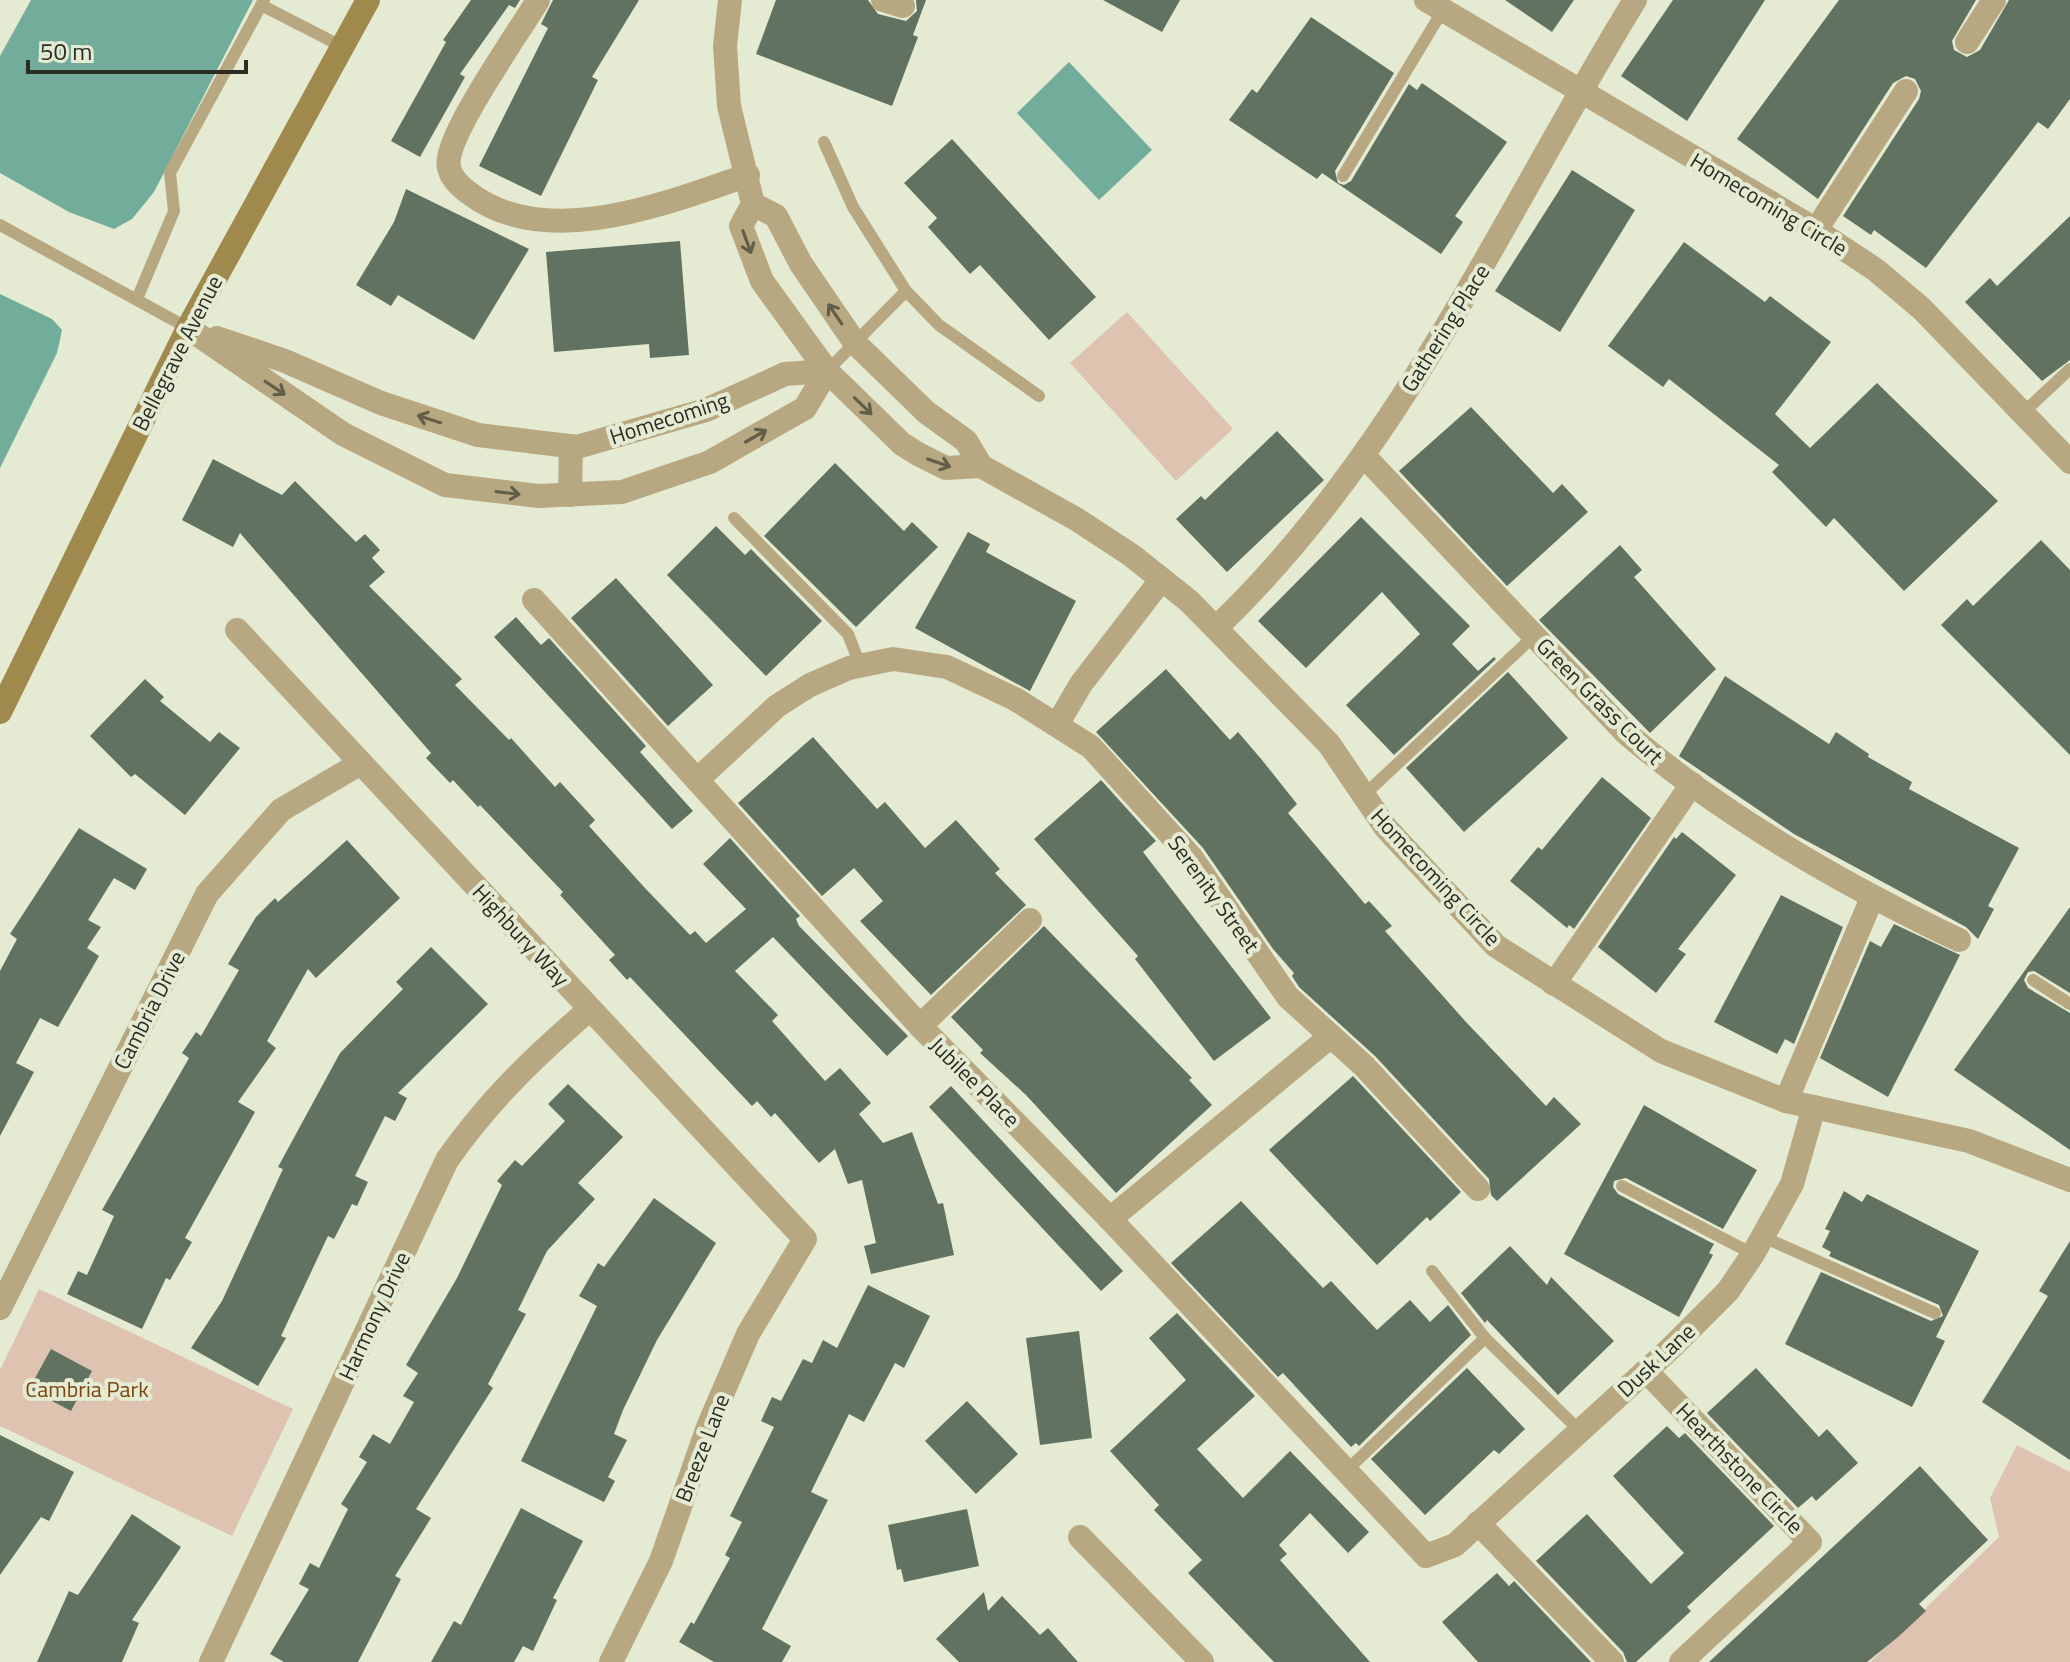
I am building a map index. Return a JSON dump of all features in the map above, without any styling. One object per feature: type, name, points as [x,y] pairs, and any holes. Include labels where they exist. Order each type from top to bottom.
[{"type":"main road","name":"Bellegrave Avenue","points":[[0,712],[188,328],[368,0]]},
{"type":"street","points":[[538,0],[457,136],[448,161],[455,182],[483,204],[537,218],[600,219],[659,206],[748,175]]},
{"type":"street","name":"Homecoming Circle","points":[[730,0],[725,46],[729,106],[753,204],[741,226],[762,281],[827,371],[902,444],[946,468],[981,466]]},
{"type":"street","name":"Gathering Place","points":[[1216,628],[1267,580],[1365,457],[1477,279],[1580,91],[1635,0]]},
{"type":"street","points":[[1967,42],[1994,0]]},
{"type":"street","name":"Homecoming Circle","points":[[1435,4],[1816,230],[1876,270],[1922,309],[2070,462]]},
{"type":"street","points":[[1816,230],[1906,91]]},
{"type":"street","name":"Homecoming Circle","points":[[753,204],[776,216],[801,264],[855,343],[926,412],[966,441],[981,466],[1076,519],[1161,580],[1216,628],[1329,744],[1363,796],[1424,870],[1496,946],[1661,1051],[1786,1101],[1969,1141],[2070,1180]]},
{"type":"street","points":[[188,328],[343,434],[445,485],[539,496],[622,492],[710,462],[805,408],[827,371]]},
{"type":"street","name":"Homecoming","points":[[188,328],[285,361],[381,403],[478,435],[571,446],[706,410],[785,374],[827,371]]},
{"type":"street","points":[[570,495],[571,446]]},
{"type":"street","name":"Green Grass Court","points":[[1365,457],[1626,733],[1692,784],[1872,898],[1959,940]]},
{"type":"street","points":[[1057,725],[1081,684],[1161,580]]},
{"type":"street","name":"Jubilee Place","points":[[534,600],[920,1026],[1110,1219],[1426,1556]]},
{"type":"street","name":"Highbury Way","points":[[237,630],[805,1239]]},
{"type":"street","name":"Serenity Street","points":[[697,780],[777,706],[810,685],[860,665],[893,659],[947,667],[1015,699],[1091,747],[1191,857],[1288,997],[1364,1066],[1478,1189]]},
{"type":"street","name":"Cambria Drive","points":[[0,1308],[207,894],[281,810],[361,763]]},
{"type":"street","points":[[1554,984],[1692,784]]},
{"type":"street","points":[[1786,1101],[1872,898]]},
{"type":"street","points":[[920,1026],[1030,920]]},
{"type":"street","name":"Harmony Drive","points":[[211,1662],[447,1160],[481,1111],[521,1068],[590,1009]]},
{"type":"street","points":[[1110,1219],[1331,1036]]},
{"type":"street","name":"Dusk Lane","points":[[1426,1556],[1455,1545],[1646,1371],[1728,1291],[1758,1246],[1792,1184],[1814,1107]]},
{"type":"street","name":"Breeze Lane","points":[[611,1662],[661,1561],[708,1427],[748,1334],[805,1239]]},
{"type":"street","name":"Hearthstone Circle","points":[[1646,1371],[1810,1542],[1681,1662]]},
{"type":"street","points":[[1478,1523],[1612,1662]]},
{"type":"street","points":[[1080,1537],[1199,1661]]},
{"type":"lane","points":[[137,299],[174,211],[170,173],[263,3],[343,47]]},
{"type":"lane","points":[[1343,176],[1435,4]]},
{"type":"lane","points":[[824,142],[853,207],[906,291],[939,325],[1039,396]]},
{"type":"lane","points":[[0,225],[188,328]]},
{"type":"lane","points":[[827,371],[906,291]]},
{"type":"lane","points":[[2023,413],[2070,369]]},
{"type":"lane","points":[[734,518],[848,634],[860,665]]},
{"type":"lane","points":[[1363,796],[1534,636]]},
{"type":"lane","points":[[2033,980],[2070,1004]]},
{"type":"lane","points":[[1622,1186],[1758,1246],[1935,1313]]},
{"type":"lane","points":[[1432,1271],[1485,1338],[1580,1431]]},
{"type":"lane","points":[[1346,1471],[1485,1338]]},
{"type":"green space","points":[[1127,312],[1233,429],[1176,481],[1070,363]]},
{"type":"green space","name":"Cambria Park","points":[[39,1289],[293,1409],[232,1536],[0,1426],[0,1370]]},
{"type":"green space","points":[[2017,1445],[2070,1472],[2070,1662],[1870,1662],[1999,1537],[1990,1498]]},
{"type":"water","points":[[31,0],[253,0],[154,192],[132,219],[114,229],[69,212],[0,173],[0,56]]},
{"type":"water","points":[[1069,62],[1152,150],[1099,200],[1017,113]]},
{"type":"water","points":[[0,294],[52,319],[62,330],[57,353],[0,468]]},
{"type":"building","points":[[471,0],[520,0],[515,8],[509,5],[460,74],[465,77],[420,157],[391,141],[446,42],[443,40]]},
{"type":"building","points":[[553,0],[639,0],[592,77],[598,80],[541,196],[479,166],[548,28],[541,24]]},
{"type":"building","points":[[776,0],[868,0],[878,14],[906,21],[917,11],[916,0],[926,0],[913,35],[918,37],[892,106],[756,54]]},
{"type":"building","points":[[1103,0],[1180,0],[1162,32]]},
{"type":"building","points":[[1505,0],[1574,0],[1552,32]]},
{"type":"building","points":[[1673,0],[1765,0],[1687,121],[1621,76]]},
{"type":"building","points":[[1839,0],[1976,0],[1952,41],[1954,50],[1967,57],[1980,50],[2009,0],[2070,0],[2070,99],[2048,129],[2038,122],[1926,268],[1874,230],[1871,235],[1843,216],[1919,99],[1921,91],[1915,79],[1906,76],[1893,83],[1818,199],[1737,139]]},
{"type":"building","points":[[1311,17],[1394,73],[1335,171],[1338,183],[1344,185],[1351,181],[1409,84],[1417,90],[1422,83],[1507,142],[1455,216],[1463,222],[1441,254],[1322,173],[1317,179],[1229,120],[1252,89],[1257,93]]},
{"type":"building","points":[[952,139],[1096,297],[1049,340],[980,265],[970,274],[928,227],[937,218],[904,183]]},
{"type":"building","points":[[1572,170],[1635,210],[1560,332],[1495,291]]},
{"type":"building","points":[[406,189],[529,249],[474,340],[398,295],[391,306],[356,285],[394,222]]},
{"type":"building","points":[[2070,216],[2070,360],[2042,381],[1965,302],[1990,278],[1997,286]]},
{"type":"building","points":[[680,241],[689,355],[650,358],[649,344],[554,352],[546,252]]},
{"type":"building","points":[[1684,242],[1765,302],[1770,296],[1831,342],[1775,414],[1810,448],[1877,383],[1998,501],[1904,591],[1834,518],[1826,527],[1772,472],[1779,465],[1669,379],[1663,387],[1608,346]]},
{"type":"building","points":[[1471,407],[1553,493],[1562,484],[1588,512],[1507,586],[1399,471]]},
{"type":"building","points":[[1277,431],[1324,480],[1227,572],[1176,519],[1201,496],[1205,500]]},
{"type":"building","points":[[213,459],[282,495],[295,481],[356,542],[365,534],[380,550],[372,558],[385,572],[369,586],[462,679],[455,685],[509,740],[511,738],[555,787],[560,782],[595,820],[589,826],[644,887],[690,935],[695,931],[706,943],[746,909],[703,864],[730,838],[800,916],[796,919],[799,926],[908,1036],[887,1056],[773,937],[735,971],[778,1015],[772,1021],[825,1081],[840,1068],[871,1103],[859,1114],[883,1143],[912,1132],[938,1204],[943,1203],[954,1255],[871,1274],[864,1246],[876,1243],[862,1180],[848,1184],[835,1149],[819,1163],[775,1113],[771,1117],[757,1101],[752,1106],[630,977],[627,980],[609,960],[615,955],[560,895],[563,892],[480,805],[478,807],[453,780],[450,783],[426,758],[431,753],[240,533],[233,547],[182,520]]},
{"type":"building","points":[[835,463],[904,531],[912,522],[938,547],[856,627],[764,536]]},
{"type":"building","points":[[1361,517],[1470,626],[1452,644],[1478,671],[1494,657],[1496,659],[1394,755],[1346,705],[1420,634],[1382,592],[1306,668],[1258,621]]},
{"type":"building","points":[[716,526],[745,555],[751,549],[822,621],[766,676],[667,575]]},
{"type":"building","points":[[968,532],[990,544],[986,552],[1076,601],[1030,691],[915,628]]},
{"type":"building","points":[[2041,540],[2070,570],[2070,755],[1941,625],[1967,599],[1973,606]]},
{"type":"building","points":[[1620,545],[1642,570],[1634,577],[1716,669],[1650,733],[1539,620]]},
{"type":"building","points":[[616,578],[713,685],[668,726],[571,618]]},
{"type":"building","points":[[516,617],[541,645],[549,638],[646,746],[640,752],[693,811],[672,829],[494,637]]},
{"type":"building","points":[[1166,669],[1230,740],[1238,732],[1262,760],[1297,804],[1288,813],[1365,904],[1369,901],[1392,926],[1385,931],[1466,1022],[1546,1106],[1554,1097],[1581,1124],[1497,1201],[1491,1195],[1489,1179],[1375,1056],[1299,987],[1292,976],[1294,973],[1273,949],[1203,848],[1096,732]]},
{"type":"building","points":[[1508,672],[1568,738],[1464,832],[1406,768]]},
{"type":"building","points":[[1725,676],[1829,744],[1836,732],[1869,754],[1868,757],[1912,782],[1909,789],[2019,848],[1988,906],[1994,909],[1978,939],[1966,927],[1794,834],[1679,756]]},
{"type":"building","points":[[145,679],[164,697],[160,701],[210,742],[219,732],[240,748],[185,815],[135,774],[131,777],[90,736]]},
{"type":"building","points":[[813,737],[877,809],[885,802],[925,848],[956,820],[1000,869],[995,873],[1026,905],[931,995],[860,921],[883,901],[854,868],[822,896],[738,803]]},
{"type":"building","points":[[1602,777],[1651,818],[1574,929],[1569,925],[1567,928],[1510,881],[1538,847],[1542,850]]},
{"type":"building","points":[[1101,780],[1156,841],[1143,852],[1271,1018],[1214,1061],[1135,959],[1138,956],[1034,839]]},
{"type":"building","points":[[79,828],[147,869],[135,890],[114,878],[88,920],[101,927],[87,948],[99,956],[58,1027],[40,1018],[16,1063],[34,1072],[0,1136],[0,971],[17,939],[10,934]]},
{"type":"building","points":[[1682,832],[1736,875],[1678,949],[1686,954],[1656,993],[1598,947],[1674,837],[1676,839]]},
{"type":"building","points":[[347,840],[400,898],[316,978],[308,969],[267,1041],[276,1048],[238,1102],[255,1112],[185,1238],[192,1242],[170,1280],[166,1278],[142,1329],[67,1294],[78,1271],[87,1275],[114,1216],[102,1210],[189,1058],[182,1053],[196,1032],[201,1036],[239,970],[228,964],[256,917],[275,898],[278,902]]},
{"type":"building","points":[[1781,895],[1843,927],[1794,1044],[1785,1039],[1777,1054],[1714,1022]]},
{"type":"building","points":[[2070,907],[2070,993],[2034,971],[2028,972],[2024,980],[2028,988],[2070,1013],[2070,1150],[1954,1070]]},
{"type":"building","points":[[1894,924],[1960,955],[1888,1097],[1820,1058],[1870,941],[1881,947]]},
{"type":"building","points":[[1044,926],[1192,1078],[1189,1080],[1212,1105],[1116,1193],[1026,1095],[980,1053],[983,1050],[951,1017]]},
{"type":"building","points":[[431,947],[488,1004],[398,1093],[407,1098],[395,1121],[385,1116],[355,1176],[368,1182],[357,1206],[352,1204],[334,1239],[328,1236],[281,1336],[286,1338],[258,1386],[191,1348],[222,1301],[283,1169],[278,1167],[340,1053],[403,989],[396,982]]},
{"type":"building","points":[[1353,1076],[1461,1192],[1430,1221],[1427,1217],[1377,1265],[1269,1150]]},
{"type":"building","points":[[568,1084],[623,1137],[578,1183],[595,1199],[547,1251],[518,1310],[526,1314],[488,1384],[493,1388],[416,1509],[431,1518],[395,1576],[401,1579],[358,1662],[284,1662],[270,1654],[309,1589],[299,1584],[310,1563],[319,1568],[348,1509],[341,1504],[367,1462],[359,1457],[373,1434],[390,1444],[414,1402],[403,1396],[418,1373],[406,1365],[457,1278],[502,1185],[497,1181],[515,1160],[522,1166],[565,1121],[548,1104]]},
{"type":"building","points":[[951,1086],[1123,1271],[1101,1291],[929,1107]]},
{"type":"building","points":[[1644,1105],[1757,1170],[1723,1229],[1626,1178],[1614,1181],[1613,1187],[1618,1194],[1714,1244],[1709,1253],[1713,1255],[1679,1317],[1564,1254]]},
{"type":"building","points":[[1844,1191],[1862,1202],[1867,1194],[1979,1251],[1936,1337],[1945,1341],[1912,1407],[1785,1344],[1821,1272],[1931,1321],[1943,1316],[1939,1305],[1829,1256],[1831,1252],[1822,1247],[1830,1231],[1825,1229]]},
{"type":"building","points":[[654,1198],[716,1243],[657,1340],[623,1410],[614,1434],[627,1440],[608,1477],[615,1481],[604,1502],[521,1461],[597,1306],[579,1296],[598,1263],[604,1267]]},
{"type":"building","points":[[1241,1201],[1323,1288],[1331,1281],[1377,1330],[1410,1300],[1430,1322],[1448,1305],[1471,1335],[1359,1446],[1356,1443],[1351,1447],[1283,1373],[1278,1377],[1171,1263]]},
{"type":"building","points":[[2070,1241],[2070,1460],[1982,1402],[2048,1296],[2039,1291]]},
{"type":"building","points":[[1510,1246],[1547,1285],[1551,1277],[1614,1341],[1558,1395],[1487,1320],[1485,1323],[1461,1293]]},
{"type":"building","points":[[868,1285],[930,1316],[904,1368],[895,1363],[864,1422],[849,1414],[811,1492],[828,1500],[762,1629],[791,1646],[782,1662],[714,1662],[679,1642],[691,1622],[694,1624],[730,1558],[725,1555],[742,1522],[730,1516],[774,1427],[761,1421],[772,1397],[781,1401],[803,1359],[812,1363],[823,1340],[837,1348]]},
{"type":"building","points":[[1177,1313],[1255,1396],[1197,1449],[1243,1498],[1290,1451],[1369,1532],[1348,1553],[1310,1513],[1279,1545],[1287,1554],[1280,1560],[1370,1662],[1274,1662],[1188,1573],[1202,1560],[1154,1510],[1159,1505],[1110,1451],[1186,1380],[1149,1338]]},
{"type":"building","points":[[1079,1331],[1092,1438],[1040,1445],[1026,1338]]},
{"type":"building","points":[[51,1349],[92,1371],[71,1411],[29,1389]]},
{"type":"building","points":[[1467,1368],[1525,1429],[1499,1454],[1494,1450],[1425,1515],[1371,1459]]},
{"type":"building","points":[[1756,1368],[1819,1437],[1827,1429],[1858,1463],[1816,1501],[1812,1496],[1798,1508],[1707,1413]]},
{"type":"building","points":[[967,1401],[1018,1454],[976,1494],[925,1441]]},
{"type":"building","points":[[1667,1426],[1679,1438],[1685,1433],[1774,1526],[1687,1607],[1691,1611],[1636,1662],[1627,1662],[1623,1652],[1536,1561],[1587,1514],[1651,1584],[1684,1553],[1613,1476]]},
{"type":"building","points":[[0,1435],[74,1472],[49,1521],[41,1517],[0,1575]]},
{"type":"building","points":[[1920,1466],[1988,1540],[1919,1604],[1926,1611],[1867,1662],[1709,1662]]},
{"type":"building","points":[[521,1508],[583,1541],[553,1598],[557,1600],[533,1651],[523,1646],[514,1662],[431,1662],[454,1621],[461,1625]]},
{"type":"building","points":[[967,1509],[979,1566],[904,1582],[901,1569],[897,1570],[888,1525]]},
{"type":"building","points":[[132,1514],[181,1547],[132,1620],[139,1623],[122,1662],[37,1662],[69,1591],[78,1595]]},
{"type":"building","points":[[1497,1573],[1509,1586],[1514,1581],[1591,1662],[1478,1662],[1442,1622]]},
{"type":"building","points":[[984,1592],[988,1611],[1002,1596],[1040,1635],[1048,1628],[1078,1662],[959,1662],[936,1639]]}]
